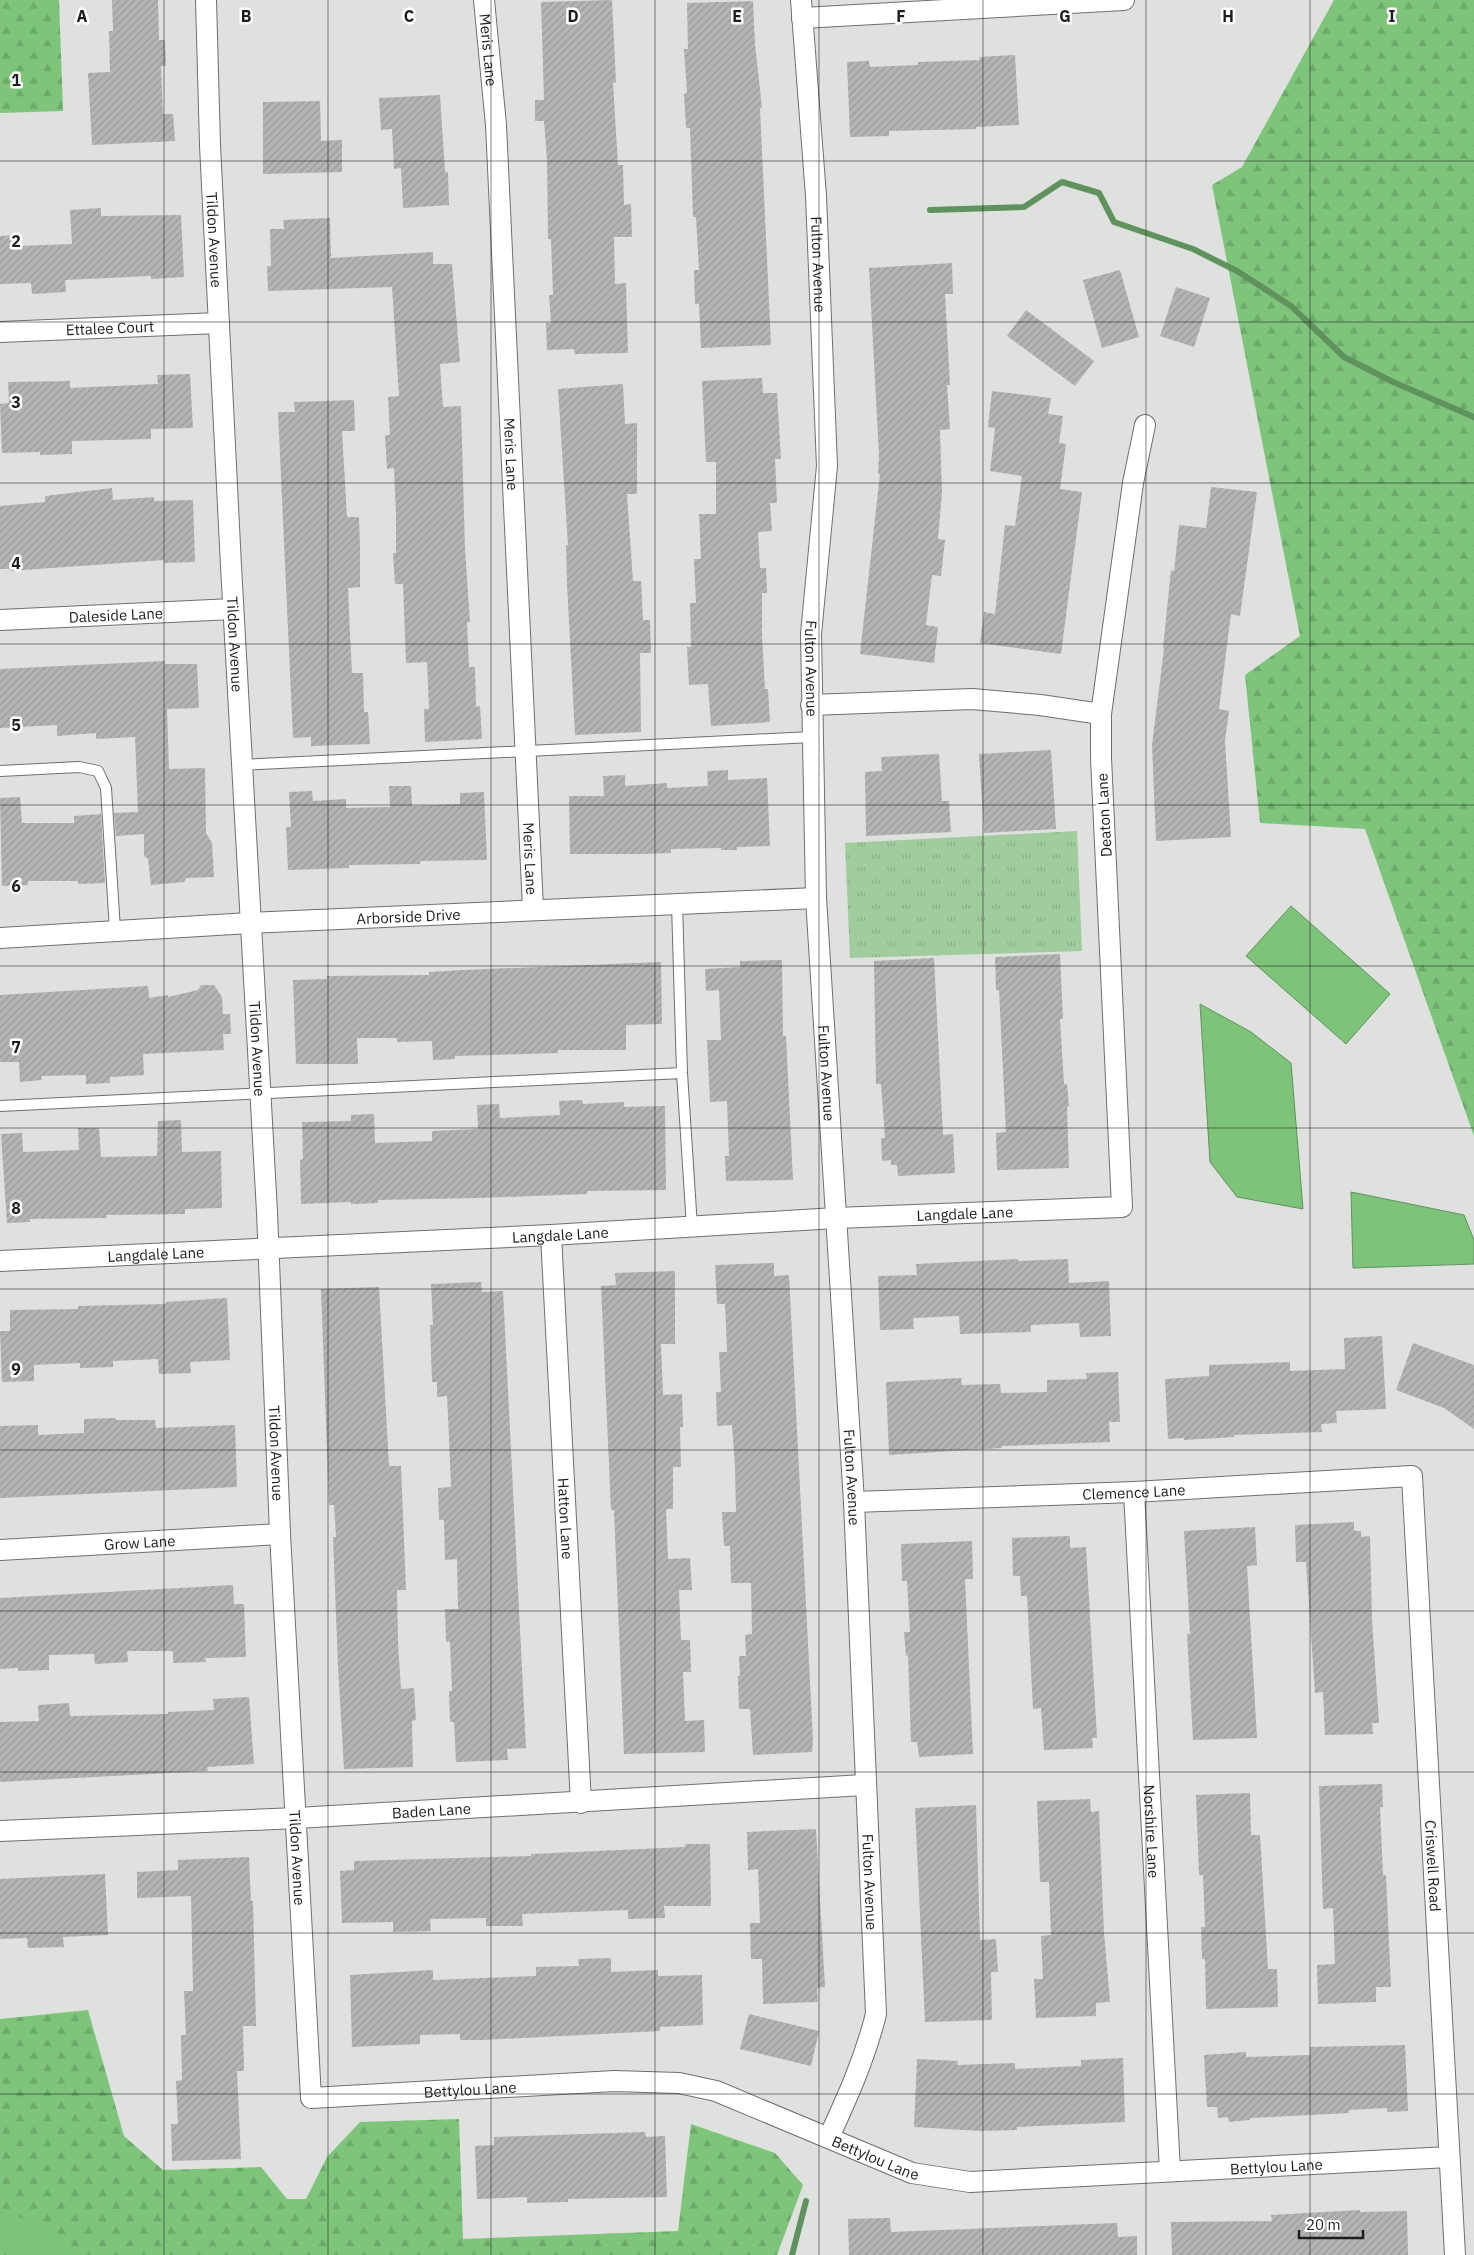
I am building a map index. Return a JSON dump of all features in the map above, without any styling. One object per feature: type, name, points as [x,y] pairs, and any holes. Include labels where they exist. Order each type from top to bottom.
[{"type":"street","name":"Tildon Avenue","points":[[206,0],[233,610],[269,1248],[280,1534],[311,2098]]},
{"type":"street","name":"Meris Lane","points":[[484,0],[496,124],[533,909]]},
{"type":"street","points":[[801,9],[1124,0]]},
{"type":"street","name":"Fulton Avenue","points":[[801,9],[816,196],[827,466],[811,634],[816,898],[854,1502],[864,1785],[876,2014],[868,2048],[856,2080],[829,2137]]},
{"type":"street","name":"Ettalee Court","points":[[0,332],[219,323]]},
{"type":"street","name":"Deaton Lane","points":[[1122,1207],[1101,758],[1101,714],[1133,483],[1145,426]]},
{"type":"street","name":"Daleside Lane","points":[[0,620],[233,610]]},
{"type":"street","points":[[811,705],[972,699],[1040,705],[1101,714]]},
{"type":"street","name":"Arborside Drive","points":[[0,938],[250,922],[816,898]]},
{"type":"street","name":"Langdale Lane","points":[[0,1261],[551,1235],[836,1218],[1122,1207]]},
{"type":"street","name":"Hatton Lane","points":[[551,1235],[581,1803]]},
{"type":"street","name":"Clemence Lane","points":[[854,1502],[1134,1492],[1412,1476]]},
{"type":"street","name":"Criswell Road","points":[[1412,1476],[1455,2255]]},
{"type":"street","name":"Norshire Lane","points":[[1134,1492],[1170,2171]]},
{"type":"street","name":"Grow Lane","points":[[0,1550],[280,1534]]},
{"type":"street","name":"Baden Lane","points":[[0,1831],[581,1803],[864,1785]]},
{"type":"street","name":"Bettylou Lane","points":[[311,2098],[614,2081],[679,2083],[716,2091],[912,2173],[970,2182],[1450,2157]]},
{"type":"lane","points":[[241,765],[812,737]]},
{"type":"lane","points":[[0,771],[79,767],[98,771],[106,788],[115,930]]},
{"type":"lane","points":[[677,904],[682,1073],[692,1227]]},
{"type":"lane","points":[[0,1106],[682,1073]]},
{"type":"green space","points":[[0,0],[59,0],[63,111],[0,113]]},
{"type":"green space","points":[[1334,0],[1474,0],[1474,1136],[1365,829],[1260,823],[1245,675],[1300,636],[1212,185],[1242,167]]},
{"type":"green space","points":[[1077,831],[1082,951],[850,958],[845,843]]},
{"type":"green space","points":[[88,2010],[124,2136],[163,2170],[261,2167],[287,2199],[306,2199],[327,2157],[360,2122],[459,2119],[463,2239],[678,2231],[691,2124],[775,2153],[803,2185],[777,2255],[0,2255],[0,2019]]},
{"type":"shaded area","points":[[1291,906],[1390,994],[1346,1044],[1246,956]]},
{"type":"shaded area","points":[[1200,1004],[1251,1032],[1291,1063],[1303,1209],[1237,1197],[1210,1162]]},
{"type":"shaded area","points":[[1351,1192],[1464,1215],[1474,1240],[1474,1264],[1353,1268]]},
{"type":"building","points":[[112,0],[158,0],[159,40],[165,40],[166,66],[161,66],[163,114],[173,114],[175,141],[92,145],[88,73],[110,72],[109,31],[113,31]]},
{"type":"building","points":[[612,0],[616,82],[613,83],[618,165],[623,165],[624,205],[631,204],[632,237],[614,237],[615,284],[626,283],[628,353],[575,354],[574,349],[547,350],[546,323],[551,323],[549,295],[553,295],[551,239],[548,239],[547,160],[544,121],[535,121],[535,100],[544,100],[541,2]]},
{"type":"building","points":[[753,1],[755,44],[762,108],[760,108],[771,345],[701,348],[699,304],[695,304],[694,270],[699,270],[696,217],[693,217],[690,128],[686,128],[684,94],[687,93],[684,49],[688,49],[687,3]]},
{"type":"building","points":[[1015,55],[1019,125],[976,127],[976,129],[889,131],[889,136],[850,137],[847,62],[869,61],[870,67],[918,65],[918,62],[980,60],[979,57]]},
{"type":"building","points":[[440,95],[445,172],[448,172],[449,205],[403,208],[401,168],[394,169],[392,129],[381,130],[379,98]]},
{"type":"building","points":[[320,101],[321,141],[342,140],[342,172],[263,174],[263,102]]},
{"type":"building","points":[[101,208],[101,216],[181,215],[184,277],[151,279],[151,276],[65,280],[66,292],[32,294],[31,283],[0,284],[0,236],[17,235],[17,246],[72,244],[70,210]]},
{"type":"building","points":[[330,218],[331,258],[433,252],[433,264],[452,264],[460,362],[440,364],[443,407],[461,406],[465,549],[470,622],[467,622],[469,667],[475,667],[476,707],[480,706],[482,739],[425,742],[424,709],[429,709],[427,662],[406,663],[403,584],[395,584],[393,553],[396,553],[394,468],[387,469],[385,435],[390,435],[388,397],[399,396],[392,287],[268,291],[267,266],[271,266],[270,229],[284,229],[283,220]]},
{"type":"building","points":[[952,263],[953,294],[945,294],[950,385],[947,385],[950,429],[940,430],[942,492],[938,539],[945,540],[941,576],[932,575],[926,625],[938,627],[934,663],[860,654],[880,474],[878,474],[879,455],[869,268]]},
{"type":"building","points":[[1120,270],[1139,337],[1102,348],[1083,280]]},
{"type":"building","points":[[1176,287],[1210,298],[1194,347],[1160,336]]},
{"type":"building","points":[[1026,310],[1094,361],[1075,386],[1007,336]]},
{"type":"building","points":[[190,374],[193,428],[151,429],[151,439],[72,441],[72,454],[40,455],[40,452],[2,453],[0,404],[9,403],[8,382],[70,381],[70,388],[158,384],[157,375]]},
{"type":"building","points":[[762,378],[763,393],[777,393],[781,459],[775,459],[777,503],[770,503],[772,531],[758,532],[760,568],[766,568],[767,593],[762,593],[762,636],[765,689],[768,689],[770,722],[711,726],[708,684],[689,685],[687,647],[691,647],[690,603],[696,603],[694,559],[701,559],[699,514],[716,514],[716,462],[706,462],[702,381]]},
{"type":"building","points":[[623,384],[625,424],[637,423],[637,494],[627,494],[633,581],[641,581],[643,620],[650,620],[651,653],[640,653],[641,732],[575,735],[567,584],[566,545],[568,545],[558,389]]},
{"type":"building","points":[[992,391],[1051,398],[1048,414],[1063,416],[1059,443],[1066,444],[1060,489],[1082,492],[1061,654],[980,643],[984,612],[995,614],[1005,525],[1015,526],[1022,476],[990,471],[995,428],[988,427]]},
{"type":"building","points":[[354,400],[355,431],[342,431],[347,517],[359,517],[360,587],[348,588],[350,635],[352,673],[363,673],[364,712],[368,712],[370,744],[311,746],[311,737],[293,738],[278,412],[295,412],[294,402]]},
{"type":"building","points":[[1211,487],[1257,492],[1240,616],[1231,614],[1219,709],[1229,711],[1225,741],[1231,837],[1156,841],[1152,745],[1164,649],[1171,570],[1174,571],[1179,525],[1206,528]]},
{"type":"building","points":[[112,488],[113,500],[154,497],[154,501],[193,500],[195,562],[164,563],[164,560],[10,571],[10,569],[0,569],[0,506],[45,502],[45,496]]},
{"type":"building","points":[[165,661],[165,664],[197,664],[199,708],[167,709],[169,769],[205,768],[206,833],[212,843],[214,877],[186,878],[184,882],[151,885],[148,859],[144,856],[144,834],[116,836],[114,813],[138,812],[135,737],[96,739],[96,733],[57,736],[57,725],[0,728],[0,669]]},
{"type":"building","points":[[1051,750],[1056,829],[984,833],[979,754]]},
{"type":"building","points":[[939,754],[942,801],[949,801],[951,832],[866,836],[865,772],[882,771],[881,757]]},
{"type":"building","points":[[728,770],[728,780],[767,778],[770,846],[737,847],[737,850],[721,850],[721,848],[671,849],[671,853],[570,854],[569,796],[604,796],[603,776],[625,775],[625,786],[667,783],[667,788],[708,786],[707,771]]},
{"type":"building","points":[[389,786],[411,786],[412,806],[460,804],[460,793],[484,792],[487,860],[420,861],[420,864],[349,865],[349,868],[288,870],[286,827],[291,827],[289,792],[312,791],[313,801],[346,799],[346,808],[390,807]]},
{"type":"building","points":[[20,797],[22,823],[74,823],[74,816],[101,814],[105,883],[78,884],[78,881],[28,881],[28,885],[2,886],[0,798]]},
{"type":"building","points":[[1060,954],[1063,1019],[1060,1019],[1064,1084],[1067,1084],[1069,1106],[1067,1107],[1069,1168],[997,1170],[996,1133],[1006,1132],[999,990],[996,990],[995,957]]},
{"type":"building","points":[[934,958],[943,1135],[953,1134],[955,1173],[898,1176],[897,1165],[891,1165],[891,1160],[882,1161],[881,1138],[885,1138],[881,1084],[876,1084],[874,961]]},
{"type":"building","points":[[782,960],[783,1036],[786,1036],[793,1180],[726,1181],[725,1156],[729,1156],[727,1101],[710,1102],[707,1040],[721,1040],[719,990],[706,991],[705,969],[740,967],[740,961]]},
{"type":"building","points":[[661,962],[662,1024],[626,1025],[626,1050],[558,1050],[558,1053],[455,1056],[455,1059],[433,1060],[432,1041],[397,1042],[397,1038],[357,1038],[358,1064],[296,1064],[293,980],[327,979],[327,976],[429,975],[429,972],[463,970]]},
{"type":"building","points":[[201,985],[214,985],[222,997],[223,1014],[230,1014],[231,1034],[223,1034],[224,1050],[143,1054],[144,1075],[110,1077],[110,1083],[86,1084],[86,1075],[41,1076],[42,1080],[20,1082],[19,1062],[0,1062],[0,995],[148,986],[149,998],[168,995],[168,997],[198,990]]},
{"type":"building","points":[[582,1100],[583,1104],[624,1102],[624,1107],[665,1106],[666,1190],[587,1191],[587,1194],[378,1200],[378,1203],[351,1204],[351,1202],[301,1204],[300,1160],[303,1159],[302,1122],[351,1121],[351,1115],[374,1114],[375,1143],[432,1141],[432,1131],[478,1129],[477,1105],[499,1104],[500,1118],[560,1115],[559,1101]]},
{"type":"building","points":[[181,1120],[182,1152],[221,1151],[222,1208],[185,1209],[185,1214],[106,1215],[107,1218],[30,1219],[30,1222],[7,1223],[1,1134],[22,1133],[23,1152],[79,1150],[78,1128],[99,1128],[101,1157],[157,1156],[158,1121]]},
{"type":"building","points":[[1018,1259],[1018,1261],[1068,1259],[1069,1283],[1109,1281],[1111,1336],[1080,1337],[1079,1323],[1031,1325],[1031,1332],[960,1334],[959,1316],[913,1318],[914,1329],[880,1330],[878,1276],[917,1275],[916,1264]]},
{"type":"building","points":[[774,1263],[774,1276],[789,1275],[813,1740],[812,1752],[753,1755],[750,1709],[739,1709],[738,1676],[740,1676],[739,1656],[746,1656],[745,1635],[752,1634],[751,1583],[731,1583],[730,1546],[724,1546],[722,1512],[736,1512],[735,1466],[732,1425],[717,1426],[716,1392],[721,1392],[719,1352],[727,1352],[725,1304],[717,1304],[715,1265]]},
{"type":"building","points":[[675,1271],[675,1344],[661,1344],[663,1395],[682,1394],[683,1427],[680,1427],[681,1467],[673,1467],[673,1509],[666,1509],[668,1559],[690,1558],[692,1590],[679,1590],[681,1640],[690,1640],[691,1672],[683,1672],[685,1721],[704,1720],[705,1752],[624,1754],[614,1510],[611,1510],[601,1286],[616,1285],[615,1273]]},
{"type":"building","points":[[481,1282],[482,1292],[503,1291],[526,1748],[507,1749],[508,1760],[456,1762],[454,1722],[450,1722],[449,1691],[452,1691],[450,1642],[446,1642],[445,1609],[458,1609],[457,1559],[445,1560],[444,1520],[439,1520],[438,1488],[451,1487],[447,1396],[437,1397],[437,1382],[432,1382],[430,1325],[433,1325],[431,1284]]},
{"type":"building","points":[[379,1287],[389,1466],[401,1466],[406,1590],[397,1590],[398,1642],[401,1689],[414,1688],[416,1720],[412,1721],[413,1767],[344,1769],[333,1537],[336,1537],[334,1505],[329,1505],[321,1289]]},
{"type":"building","points":[[227,1298],[230,1360],[190,1362],[191,1373],[159,1374],[158,1359],[113,1361],[113,1367],[80,1368],[80,1363],[34,1365],[34,1381],[2,1382],[0,1331],[10,1331],[10,1310],[78,1309],[78,1306],[166,1304],[166,1302]]},
{"type":"building","points":[[1382,1336],[1386,1409],[1336,1411],[1337,1423],[1321,1424],[1322,1432],[1234,1435],[1234,1437],[1184,1440],[1184,1438],[1168,1439],[1165,1379],[1209,1376],[1209,1365],[1290,1362],[1290,1371],[1345,1369],[1344,1338]]},
{"type":"building","points":[[1413,1343],[1474,1365],[1474,1429],[1444,1408],[1396,1390]]},
{"type":"building","points":[[1118,1372],[1120,1422],[1109,1422],[1110,1442],[1002,1446],[1002,1448],[889,1455],[886,1382],[961,1378],[962,1385],[1000,1384],[1001,1393],[1047,1392],[1047,1380],[1087,1379],[1086,1373]]},
{"type":"building","points":[[116,1418],[116,1420],[155,1420],[156,1428],[235,1425],[237,1487],[0,1498],[0,1426],[38,1425],[38,1435],[84,1433],[84,1419]]},
{"type":"building","points":[[1354,1522],[1354,1531],[1361,1531],[1361,1537],[1370,1536],[1372,1619],[1379,1723],[1372,1723],[1373,1734],[1325,1735],[1323,1692],[1315,1693],[1306,1562],[1296,1562],[1295,1525]]},
{"type":"building","points":[[1255,1527],[1257,1565],[1247,1566],[1257,1738],[1193,1740],[1187,1634],[1190,1634],[1184,1531]]},
{"type":"building","points":[[1070,1536],[1070,1548],[1086,1547],[1097,1738],[1092,1738],[1093,1748],[1044,1750],[1041,1708],[1033,1709],[1027,1596],[1021,1596],[1020,1576],[1013,1576],[1012,1538]]},
{"type":"building","points":[[972,1541],[973,1579],[965,1579],[973,1754],[919,1757],[917,1742],[911,1742],[908,1655],[906,1656],[904,1632],[910,1632],[907,1581],[902,1581],[901,1544]]},
{"type":"building","points":[[233,1585],[234,1604],[244,1604],[246,1657],[205,1658],[206,1662],[173,1663],[173,1651],[127,1651],[128,1662],[95,1664],[94,1654],[49,1655],[49,1670],[18,1671],[18,1668],[0,1669],[0,1598]]},
{"type":"building","points":[[249,1697],[254,1764],[207,1767],[208,1771],[0,1782],[0,1722],[39,1721],[38,1705],[69,1703],[70,1716],[168,1714],[168,1712],[214,1710],[213,1699]]},
{"type":"building","points":[[1382,1784],[1383,1807],[1380,1807],[1383,1875],[1386,1875],[1391,1987],[1376,1987],[1376,2002],[1318,2004],[1317,1965],[1335,1964],[1333,1908],[1323,1909],[1319,1786]]},
{"type":"building","points":[[1250,1793],[1251,1835],[1260,1835],[1268,1969],[1277,1969],[1278,2007],[1206,2009],[1205,1959],[1202,1959],[1201,1927],[1205,1927],[1203,1875],[1199,1875],[1196,1795]]},
{"type":"building","points":[[1090,1799],[1091,1812],[1099,1811],[1104,1933],[1110,2002],[1096,2003],[1096,2016],[1036,2018],[1034,1979],[1043,1979],[1041,1936],[1051,1935],[1049,1882],[1040,1882],[1037,1801]]},
{"type":"building","points":[[976,1805],[980,1940],[996,1939],[998,1972],[991,1972],[992,2020],[925,2022],[915,1808]]},
{"type":"building","points":[[816,1829],[825,1987],[817,1988],[818,2002],[763,2004],[762,1959],[751,1959],[750,1923],[760,1923],[758,1869],[748,1870],[747,1832]]},
{"type":"building","points":[[685,1844],[710,1844],[711,1906],[664,1906],[665,1918],[628,1919],[628,1910],[522,1914],[523,1926],[486,1926],[486,1918],[430,1919],[431,1931],[393,1932],[393,1922],[342,1923],[340,1871],[354,1870],[354,1861],[531,1856],[531,1854],[685,1847]]},
{"type":"building","points":[[249,1857],[251,1901],[253,1901],[256,2026],[243,2026],[244,2071],[237,2071],[241,2159],[172,2161],[171,2124],[178,2124],[176,2081],[182,2080],[181,2035],[186,2035],[184,1991],[193,1991],[191,1896],[137,1898],[137,1872],[178,1870],[178,1860]]},
{"type":"building","points":[[105,1874],[108,1935],[63,1937],[64,1947],[28,1948],[27,1938],[0,1939],[0,1879]]},
{"type":"building","points":[[611,1958],[611,1972],[658,1970],[658,1976],[702,1975],[703,2025],[660,2027],[660,2031],[482,2040],[460,2040],[460,2034],[420,2035],[420,2044],[352,2047],[350,1975],[433,1970],[433,1980],[536,1976],[536,1967],[579,1966],[578,1959]]},
{"type":"building","points":[[749,2014],[819,2031],[811,2066],[740,2049]]},
{"type":"building","points":[[1405,2045],[1408,2111],[1387,2112],[1387,2108],[1349,2110],[1349,2113],[1250,2118],[1250,2120],[1229,2122],[1228,2117],[1218,2118],[1217,2107],[1207,2107],[1204,2055],[1246,2052],[1246,2057],[1310,2055],[1310,2047]]},
{"type":"building","points":[[1123,2058],[1125,2122],[1017,2127],[1017,2130],[980,2131],[914,2127],[917,2059],[958,2061],[957,2065],[1015,2063],[1015,2069],[1081,2066],[1081,2060]]},
{"type":"building","points":[[645,2132],[646,2137],[665,2136],[667,2197],[568,2199],[568,2202],[527,2203],[527,2197],[477,2199],[475,2146],[494,2145],[494,2137]]},
{"type":"building","points":[[1360,2210],[1360,2212],[1407,2211],[1408,2255],[1172,2255],[1171,2222],[1272,2221],[1271,2215]]},
{"type":"building","points":[[890,2218],[891,2232],[1117,2223],[1118,2237],[1137,2236],[1137,2255],[849,2255],[848,2219]]},
{"type":"waterway","points":[[930,210],[1024,207],[1062,182],[1099,193],[1114,222],[1193,249],[1237,271],[1291,306],[1344,357],[1393,382],[1474,417]]},
{"type":"waterway","points":[[792,2255],[806,2201]]},
{"type":"waterway","points":[[0,2229],[48,2255]]}]
